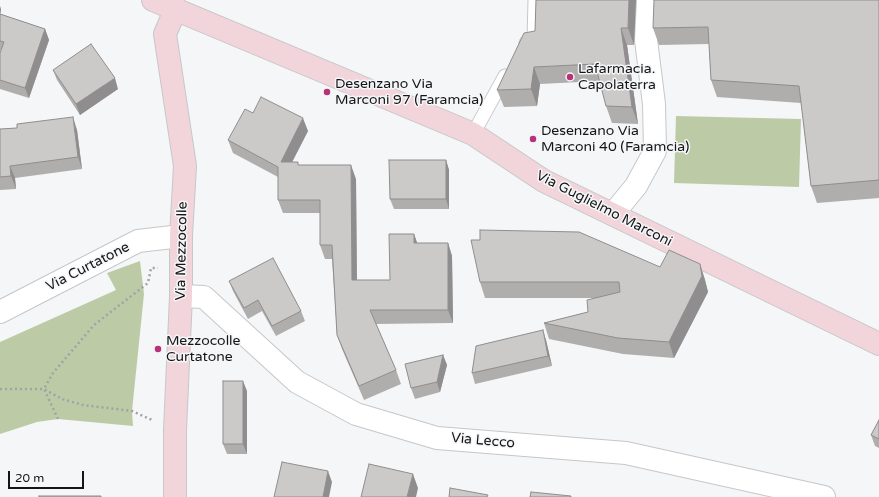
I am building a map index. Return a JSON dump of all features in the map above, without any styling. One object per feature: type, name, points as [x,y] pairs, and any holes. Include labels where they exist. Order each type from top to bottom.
[{"type":"main road","name":"Via Guglielmo Marconi","points":[[153,0],[176,8],[473,134],[544,182],[613,214],[879,344]]},
{"type":"main road","name":"Via Mezzocolle","points":[[175,497],[175,430],[181,296],[181,236],[185,166],[165,34],[176,8]]},
{"type":"street","points":[[613,214],[636,186],[654,151],[654,104],[646,40],[648,0]]},
{"type":"street","name":"Via Curtatone","points":[[0,312],[138,241],[181,236]]},
{"type":"street","name":"Via Lecco","points":[[181,296],[204,297],[297,382],[356,414],[437,438],[626,453],[824,497]]},
{"type":"lane","points":[[519,51],[523,44],[534,40],[534,0]]},
{"type":"lane","points":[[473,134],[511,65]]},
{"type":"path","points":[[44,389],[53,373],[94,325],[148,283],[151,268],[181,270]]},
{"type":"path","points":[[0,389],[44,389],[62,399],[83,405],[132,411],[175,430]]},
{"type":"path","points":[[44,389],[58,419]]},
{"type":"green space","points":[[676,116],[801,119],[799,187],[674,183]]},
{"type":"green space","points":[[140,261],[144,294],[132,411],[133,426],[58,419],[37,422],[0,434],[0,342],[116,290],[107,273]]},
{"type":"building","points":[[536,0],[629,0],[628,28],[621,28],[632,107],[606,106],[595,64],[534,67],[531,89],[497,90],[524,33],[535,31]]},
{"type":"building","points":[[654,0],[879,0],[879,180],[811,186],[799,86],[711,80],[708,27],[653,28]]},
{"type":"building","points":[[0,14],[45,29],[25,88],[0,80],[0,53],[4,42],[0,41]]},
{"type":"building","points":[[91,44],[115,78],[76,104],[53,70]]},
{"type":"building","points":[[261,97],[303,118],[281,162],[298,162],[298,165],[351,165],[352,280],[390,280],[389,234],[414,234],[414,243],[448,243],[448,310],[370,310],[396,370],[359,386],[337,335],[332,245],[320,245],[320,200],[278,200],[278,167],[228,140],[245,109],[253,113]]},
{"type":"building","points":[[73,117],[78,157],[10,166],[11,176],[0,177],[0,129],[17,128],[17,124]]},
{"type":"building","points":[[389,160],[446,160],[446,199],[390,199]]},
{"type":"building","points":[[480,230],[579,232],[660,267],[669,250],[700,264],[702,276],[669,342],[618,338],[544,323],[588,312],[587,300],[620,292],[619,282],[480,282],[471,240],[480,240]]},
{"type":"building","points":[[273,258],[301,311],[272,326],[258,300],[244,308],[229,281]]},
{"type":"building","points":[[543,330],[548,356],[472,373],[476,346]]},
{"type":"building","points":[[443,355],[437,382],[411,388],[405,364]]},
{"type":"building","points":[[223,381],[243,381],[243,444],[223,444]]},
{"type":"building","points":[[879,420],[879,439],[871,435]]},
{"type":"building","points":[[282,462],[328,471],[323,497],[274,497]]},
{"type":"building","points":[[369,464],[413,474],[407,497],[361,497]]},
{"type":"building","points":[[450,488],[488,495],[487,497],[449,497]]},
{"type":"building","points":[[531,492],[571,496],[571,497],[530,497]]},
{"type":"building","points":[[101,496],[101,497],[39,497]]},
{"type":"place","name":"Lafarmacia. Capolaterra","points":[[570,77]]},
{"type":"place","name":"Desenzano Via Marconi 97 (Faramcia)","points":[[327,92]]},
{"type":"place","name":"Desenzano Via Marconi 40 (Faramcia)","points":[[533,139]]},
{"type":"place","name":"Mezzocolle Curtatone","points":[[158,349]]}]
